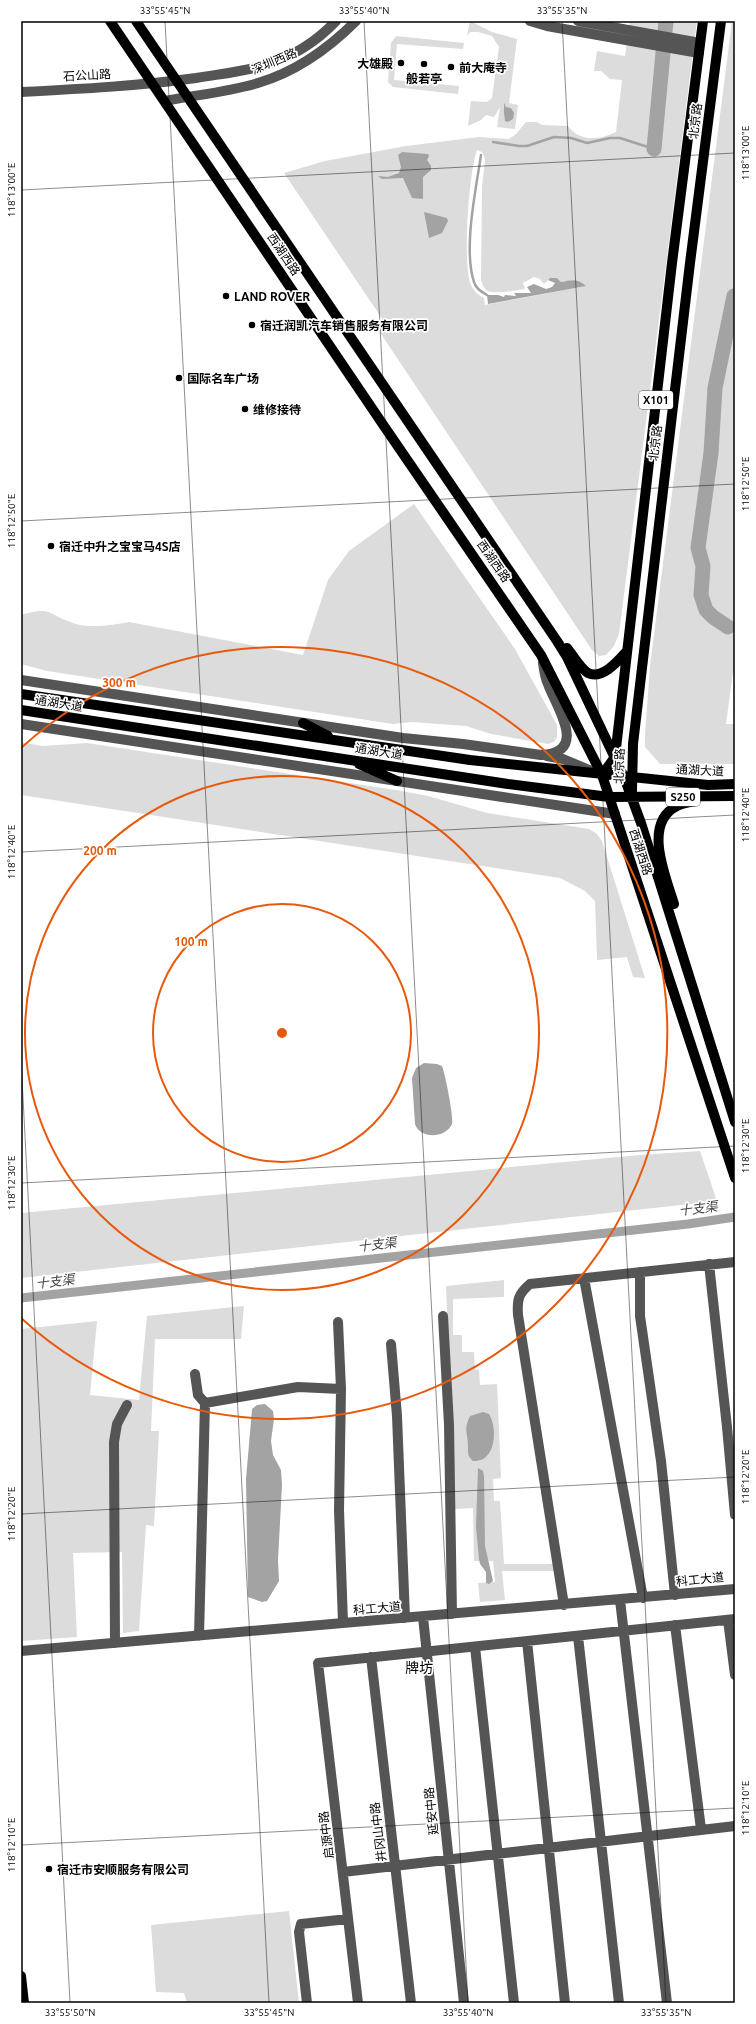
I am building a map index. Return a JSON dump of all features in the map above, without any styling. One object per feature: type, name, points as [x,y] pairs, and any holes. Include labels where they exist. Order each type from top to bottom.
[{"type":"main road","name":"西湖西路","points":[[110,21],[541,655],[602,775],[735,1178]]},
{"type":"main road","name":"西湖西路","points":[[136,21],[567,657],[615,757],[628,777],[632,797],[690,976],[735,1122]]},
{"type":"main road","name":"北京路","points":[[602,775],[615,757],[672,263],[703,21]]},
{"type":"main road","name":"北京路","points":[[628,777],[721,21]]},
{"type":"main road","points":[[552,633],[588,672],[593,674],[613,666],[626,652]]},
{"type":"main road","name":"通湖大道","points":[[21,694],[470,760],[708,785],[735,784]]},
{"type":"main road","name":"通湖大道","points":[[21,710],[508,784],[609,797],[735,796]]},
{"type":"main road","points":[[303,722],[335,740]]},
{"type":"main road","points":[[346,759],[397,781]]},
{"type":"main road","points":[[690,976],[686,943],[658,850],[658,838],[660,826],[672,809],[678,805],[711,797]]},
{"type":"main road","points":[[21,1976],[24,2003]]},
{"type":"street","name":"深圳西路","points":[[154,84],[233,73],[266,65],[288,56],[321,37],[336,21]]},
{"type":"street","name":"深圳西路","points":[[165,101],[258,83],[307,60],[356,21]]},
{"type":"street","points":[[530,21],[700,48]]},
{"type":"street","points":[[578,21],[644,38]]},
{"type":"street","name":"石公山路","points":[[21,92],[154,84]]},
{"type":"street","points":[[541,655],[547,683],[565,725],[567,734],[566,742],[562,749],[549,755],[541,756]]},
{"type":"street","points":[[21,680],[403,738],[463,744],[563,759],[602,775]]},
{"type":"street","points":[[21,724],[615,814]]},
{"type":"street","points":[[564,1605],[518,1315],[517,1300],[520,1292],[530,1284],[735,1262]]},
{"type":"street","points":[[709,1264],[735,1514]]},
{"type":"street","points":[[640,1272],[640,1316],[661,1461],[675,1595]]},
{"type":"street","points":[[584,1278],[643,1598]]},
{"type":"street","points":[[443,1316],[449,1425],[452,1614]]},
{"type":"street","points":[[338,1322],[341,1389],[339,1510],[343,1623]]},
{"type":"street","points":[[391,1344],[397,1416],[405,1618]]},
{"type":"street","points":[[195,1374],[198,1395],[205,1403],[199,1636]]},
{"type":"street","points":[[205,1403],[298,1387],[341,1389]]},
{"type":"street","points":[[115,1643],[114,1442],[117,1424],[127,1405]]},
{"type":"street","name":"科工大道","points":[[21,1651],[735,1589]]},
{"type":"street","points":[[620,1600],[649,1835],[667,2003]]},
{"type":"street","name":"延安中路","points":[[422,1617],[464,2003]]},
{"type":"street","points":[[371,1657],[732,1619],[735,1675]]},
{"type":"street","points":[[675,1625],[701,1829]]},
{"type":"street","points":[[578,1636],[602,1840],[619,2003]]},
{"type":"street","points":[[528,1641],[565,2003]]},
{"type":"street","points":[[475,1647],[496,1853],[514,2003]]},
{"type":"street","name":"启源中路","points":[[358,2003],[318,1663],[371,1657]]},
{"type":"street","name":"井冈山中路","points":[[371,1657],[411,2003]]},
{"type":"street","points":[[343,1872],[602,1840],[735,1826]]},
{"type":"street","points":[[306,2003],[298,1932],[301,1924],[348,1919]]},
{"type":"shaded area","points":[[470,21],[492,32],[517,39],[509,103],[518,105],[515,129],[497,127],[500,107],[494,117],[486,115],[481,120],[468,126],[471,101],[487,102],[492,98],[499,47],[492,36],[478,32],[470,32],[467,36]]},
{"type":"shaded area","points":[[630,21],[697,21],[619,634],[614,646],[606,655],[599,656],[592,650],[375,325],[385,323],[284,173],[325,161],[406,146],[479,137],[509,139],[516,134],[526,122],[537,122],[542,125],[568,126],[578,135],[590,138],[610,135],[616,132],[622,80],[610,79],[601,71],[594,71],[597,51],[625,56]],"holes":[[[477,150],[482,152],[485,159],[482,187],[481,280],[484,288],[493,292],[525,289],[523,283],[534,277],[540,279],[544,284],[550,278],[557,278],[561,282],[575,280],[585,286],[485,305],[484,298],[476,293],[471,285],[468,274],[467,259],[471,178]]]},
{"type":"shaded area","points":[[732,21],[735,21],[735,672],[733,672],[726,724],[735,724],[735,764],[660,764],[645,747],[650,666]]},
{"type":"shaded area","points":[[396,36],[464,43],[463,49],[397,44],[394,80],[459,86],[458,94],[393,87],[388,82],[391,43]]},
{"type":"shaded area","points":[[504,103],[506,107],[511,108],[514,113],[513,119],[508,122],[505,121]]},
{"type":"shaded area","points":[[402,152],[428,154],[429,156],[427,160],[431,166],[431,170],[423,177],[423,199],[412,198],[403,178],[382,179],[378,176],[388,177],[399,173],[401,167],[398,155]]},
{"type":"shaded area","points":[[424,212],[447,218],[448,221],[442,233],[429,238]]},
{"type":"shaded area","points":[[550,278],[557,278],[561,282],[571,280],[577,281],[586,286],[488,304],[487,295],[498,295],[504,297],[505,295],[516,296],[514,293],[531,293],[527,287],[534,284],[546,289],[552,287],[555,283],[548,280]]},
{"type":"shaded area","points":[[414,504],[515,649],[557,725],[557,737],[554,742],[548,744],[491,734],[466,726],[412,722],[393,724],[47,671],[21,664],[21,615],[39,611],[49,612],[64,620],[79,625],[101,626],[129,622],[303,655],[328,580],[349,551]]},
{"type":"shaded area","points":[[21,742],[42,746],[87,743],[396,790],[428,796],[487,813],[589,829],[597,834],[602,841],[645,978],[633,977],[627,957],[597,960],[595,901],[585,891],[560,878],[21,795]]},
{"type":"shaded area","points":[[424,1063],[442,1066],[447,1086],[452,1113],[452,1124],[449,1129],[439,1135],[427,1135],[418,1129],[415,1124],[412,1078],[416,1068]]},
{"type":"shaded area","points":[[700,1151],[717,1201],[21,1278],[21,1213],[640,1155]]},
{"type":"shaded area","points":[[504,1280],[504,1297],[453,1299],[453,1335],[462,1335],[462,1352],[474,1352],[475,1369],[479,1370],[480,1385],[497,1384],[501,1478],[493,1479],[494,1501],[500,1501],[504,1564],[555,1564],[555,1571],[502,1571],[505,1600],[480,1602],[478,1583],[495,1582],[493,1561],[474,1561],[473,1508],[455,1509],[446,1286]]},
{"type":"shaded area","points":[[244,1306],[241,1339],[155,1339],[151,1431],[159,1431],[154,1526],[146,1525],[139,1631],[123,1633],[122,1552],[73,1553],[77,1637],[21,1641],[21,1329],[97,1321],[90,1395],[139,1400],[147,1316]]},
{"type":"shaded area","points":[[265,1404],[273,1411],[274,1419],[271,1441],[273,1455],[281,1470],[282,1485],[278,1560],[279,1581],[267,1601],[262,1602],[248,1597],[246,1479],[252,1409],[257,1405]]},
{"type":"shaded area","points":[[483,1412],[489,1414],[492,1420],[494,1428],[493,1444],[491,1451],[486,1456],[481,1460],[473,1461],[468,1454],[466,1431],[467,1425],[470,1416]]},
{"type":"shaded area","points":[[478,1468],[483,1471],[484,1476],[485,1546],[493,1581],[489,1584],[486,1583],[486,1572],[480,1564],[479,1559],[476,1527]]},
{"type":"shaded area","points":[[289,1911],[299,2003],[187,2003],[184,1993],[156,1992],[151,1925]]},
{"type":"waterway","points":[[654,149],[666,21]]},
{"type":"waterway","points":[[493,142],[527,146],[554,137],[571,138],[587,143],[610,138],[620,138],[654,149]]},
{"type":"waterway","points":[[481,155],[470,236],[470,253],[471,268],[476,287],[487,295]]},
{"type":"waterway","points":[[728,627],[713,617],[706,610],[701,595],[703,566],[698,548],[711,453],[715,388],[734,296]]},
{"type":"waterway","name":"十支渠","points":[[21,1298],[688,1224],[735,1217]]},
{"type":"place","name":"大雄殿","points":[[401,63]]},
{"type":"place","name":"般若亭","points":[[424,64]]},
{"type":"place","name":"前大庵寺","points":[[451,67]]},
{"type":"place","name":"LAND ROVER","points":[[226,296]]},
{"type":"place","name":"宿迁润凯汽车销售服务有限公司","points":[[252,325]]},
{"type":"place","name":"国际名车广场","points":[[179,378]]},
{"type":"place","name":"维修接待","points":[[245,409]]},
{"type":"place","name":"宿迁中升之宝宝马4S店","points":[[51,546]]},
{"type":"place","name":"宿迁市安顺服务有限公司","points":[[49,1869]]},
{"type":"district","name":"牌坊","points":[[419,1668]]}]
